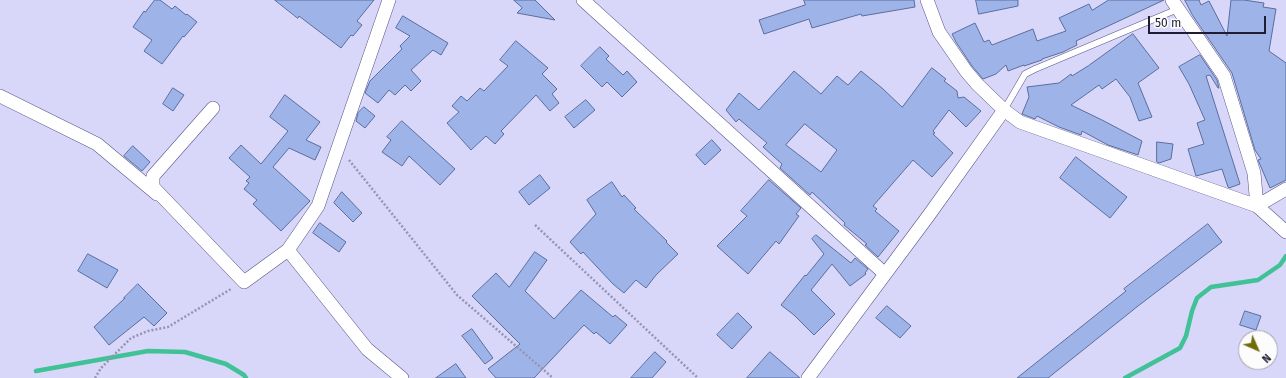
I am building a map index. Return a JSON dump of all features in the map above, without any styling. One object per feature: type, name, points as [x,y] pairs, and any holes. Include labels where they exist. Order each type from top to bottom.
[{"type":"street","points":[[213,108],[153,176],[153,187],[244,282],[288,250],[318,206],[389,0]]},
{"type":"street","points":[[583,0],[885,274]]},
{"type":"street","points":[[927,0],[939,32],[966,71],[1004,110],[1020,122],[1257,206],[1285,231]]},
{"type":"street","points":[[1175,5],[1224,76],[1254,173],[1257,206]]},
{"type":"street","points":[[0,96],[97,144],[168,203]]},
{"type":"street","points":[[808,378],[1004,110]]},
{"type":"street","points":[[1257,206],[1286,189]]},
{"type":"street","points":[[288,250],[367,349],[402,378]]},
{"type":"lane","points":[[1004,110],[1025,74],[1175,5]]},
{"type":"path","points":[[338,146],[457,295],[553,378]]},
{"type":"path","points":[[535,225],[698,378]]},
{"type":"path","points":[[95,378],[101,368],[131,338],[148,331],[168,327],[244,282]]},
{"type":"building","points":[[155,0],[160,0],[172,9],[175,6],[197,22],[184,37],[183,36],[162,64],[144,51],[152,40],[133,27],[144,11],[145,12]]},
{"type":"building","points":[[275,0],[374,0],[357,21],[362,25],[353,36],[351,35],[341,48]]},
{"type":"building","points":[[514,0],[535,0],[555,20],[517,13],[522,8]]},
{"type":"building","points":[[804,0],[914,0],[915,7],[862,16],[861,14],[812,28],[809,19],[764,34],[759,20],[805,5]]},
{"type":"building","points":[[976,0],[1018,0],[1018,6],[979,14]]},
{"type":"building","points":[[1109,0],[1164,0],[1076,41],[1077,45],[1063,52],[1008,71],[1006,65],[996,74],[983,79],[972,66],[952,34],[975,23],[984,42],[989,40],[992,45],[1033,29],[1037,41],[1066,31],[1059,18],[1089,4],[1092,10]]},
{"type":"building","points":[[1185,0],[1199,0],[1201,5],[1209,1],[1227,36],[1231,0],[1264,3],[1263,7],[1276,9],[1269,51],[1286,63],[1286,180],[1270,188],[1258,160],[1261,159],[1255,150],[1232,73],[1193,16]]},
{"type":"building","points":[[403,16],[448,43],[441,55],[433,50],[411,70],[421,81],[411,91],[405,85],[395,95],[389,90],[378,103],[365,93],[370,81],[402,49],[400,46],[410,36],[396,28]]},
{"type":"building","points":[[1133,34],[1159,68],[1138,83],[1152,117],[1139,121],[1130,97],[1116,79],[1102,89],[1099,85],[1071,105],[1142,141],[1138,155],[1108,145],[1082,131],[1081,135],[1059,127],[1037,116],[1035,119],[1022,114],[1029,97],[1027,87],[1059,83],[1071,74],[1072,76],[1088,66]]},
{"type":"building","points":[[516,41],[548,68],[542,74],[557,89],[552,94],[559,103],[550,111],[536,95],[501,131],[504,134],[495,144],[486,136],[471,150],[447,123],[459,112],[452,106],[461,96],[467,101],[480,88],[484,91],[508,66],[500,60]]},
{"type":"building","points":[[600,47],[609,56],[606,59],[623,75],[627,71],[637,82],[622,97],[607,82],[602,87],[581,66]]},
{"type":"building","points":[[1200,55],[1217,80],[1219,88],[1210,75],[1206,76],[1240,184],[1229,188],[1222,169],[1196,176],[1188,149],[1204,144],[1197,123],[1205,120],[1189,84],[1179,67]]},
{"type":"building","points":[[932,68],[946,79],[944,81],[957,91],[958,98],[964,97],[981,111],[966,127],[949,110],[933,131],[935,133],[933,134],[953,153],[932,177],[913,160],[873,206],[877,209],[875,211],[899,231],[878,257],[865,245],[867,244],[844,225],[845,223],[812,192],[810,195],[780,168],[782,164],[763,147],[767,143],[739,119],[736,122],[726,110],[739,93],[759,110],[794,71],[821,94],[837,76],[848,85],[861,71],[902,107]],"holes":[[[805,124],[837,150],[821,172],[786,145]]]},
{"type":"building","points":[[173,88],[184,95],[173,111],[163,104]]},
{"type":"building","points":[[285,95],[320,122],[306,140],[321,147],[315,160],[289,148],[273,167],[310,201],[281,231],[253,204],[257,200],[244,189],[249,183],[246,181],[250,177],[229,158],[241,145],[261,164],[288,131],[270,117]]},
{"type":"building","points":[[586,100],[595,110],[574,128],[565,117]]},
{"type":"building","points":[[364,107],[375,116],[365,128],[356,121],[358,113]]},
{"type":"building","points":[[402,121],[455,169],[440,185],[409,156],[402,166],[382,152],[391,140],[387,137]]},
{"type":"building","points":[[712,140],[721,150],[705,165],[696,155]]},
{"type":"building","points":[[1157,142],[1173,144],[1171,159],[1159,163],[1157,162]]},
{"type":"building","points":[[133,146],[150,162],[142,171],[124,156]]},
{"type":"building","points":[[1076,157],[1127,197],[1110,218],[1060,178]]},
{"type":"building","points":[[540,175],[550,188],[529,205],[519,192]]},
{"type":"building","points":[[769,180],[801,208],[796,214],[799,216],[779,244],[776,241],[748,274],[717,246],[747,216],[741,211]]},
{"type":"building","points":[[612,182],[622,197],[624,195],[636,208],[634,209],[667,241],[666,242],[678,254],[656,275],[646,288],[636,280],[624,293],[613,284],[583,252],[581,254],[570,242],[596,214],[587,200]]},
{"type":"building","points":[[342,192],[362,213],[353,222],[334,203]]},
{"type":"building","points":[[320,223],[346,242],[339,252],[313,233]]},
{"type":"building","points":[[1208,224],[1222,242],[1138,306],[1048,378],[1017,378],[1126,291],[1124,289]]},
{"type":"building","points":[[816,235],[851,263],[855,258],[868,269],[865,273],[866,274],[850,286],[832,264],[811,290],[835,314],[814,335],[794,315],[781,305],[824,254],[812,239]]},
{"type":"building","points":[[535,252],[547,260],[525,291],[554,319],[581,290],[613,317],[615,315],[627,325],[610,344],[596,332],[594,334],[584,325],[534,378],[496,378],[488,369],[520,344],[472,296],[496,273],[509,287]]},
{"type":"building","points":[[88,254],[118,270],[107,288],[78,271]]},
{"type":"building","points":[[138,284],[167,313],[154,326],[144,317],[109,345],[94,327]]},
{"type":"building","points":[[887,306],[911,326],[900,338],[876,318]]},
{"type":"building","points":[[1245,311],[1261,316],[1256,330],[1240,325]]},
{"type":"building","points":[[738,313],[752,327],[732,349],[717,335]]},
{"type":"building","points":[[472,329],[493,358],[485,364],[462,336]]},
{"type":"building","points":[[655,352],[666,362],[652,378],[631,378]]},
{"type":"building","points":[[770,352],[800,378],[747,378]]},
{"type":"building","points":[[456,364],[466,378],[436,378]]},
{"type":"waterway","points":[[1125,378],[1180,348],[1186,336],[1197,298],[1211,287],[1258,280],[1280,265],[1286,256]]},
{"type":"waterway","points":[[36,371],[148,351],[185,352],[226,364],[244,375],[246,378]]}]
